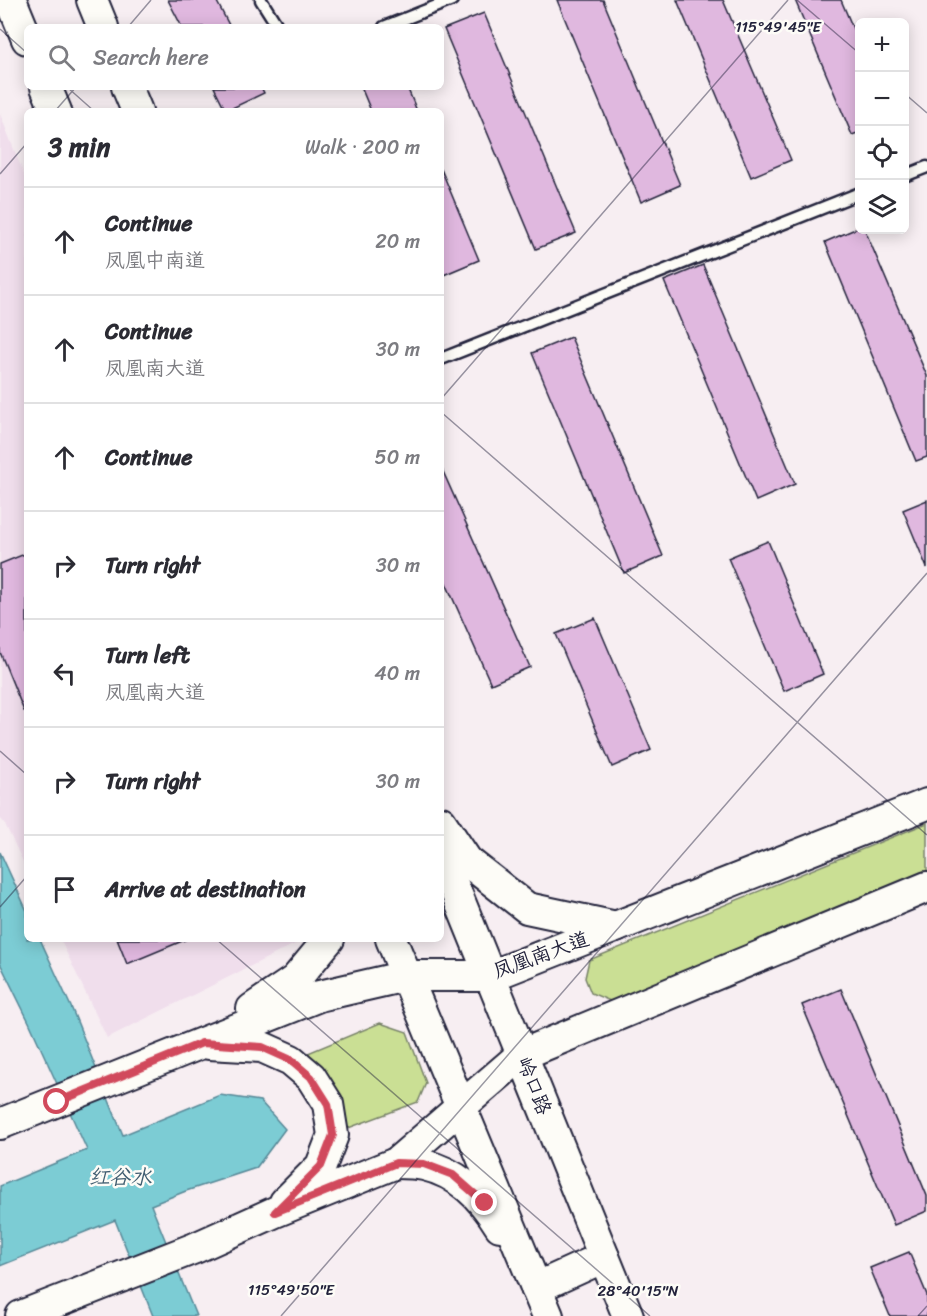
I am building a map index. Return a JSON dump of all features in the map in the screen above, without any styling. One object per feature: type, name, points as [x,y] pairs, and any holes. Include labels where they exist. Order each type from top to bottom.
[{"type":"main road","points":[[12,0],[24,31]]},
{"type":"main road","points":[[92,0],[102,24]]},
{"type":"main road","points":[[47,90],[55,108]]},
{"type":"main road","points":[[128,90],[136,108]]},
{"type":"main road","name":"凤凰南大道","points":[[0,1124],[319,996],[406,976],[491,976],[927,804]]},
{"type":"main road","points":[[444,826],[467,861],[527,908],[616,927]]},
{"type":"main road","name":"岭口路","points":[[444,862],[609,1271],[632,1312]]},
{"type":"main road","points":[[21,1316],[195,1248],[275,1212],[396,1163],[521,1055],[927,887]]},
{"type":"main road","points":[[202,1043],[295,980],[326,942]]},
{"type":"main road","points":[[392,942],[548,1316]]},
{"type":"main road","points":[[202,1043],[262,1047],[291,1060],[311,1077],[328,1104],[333,1135],[321,1166],[275,1212]]},
{"type":"main road","points":[[396,1163],[424,1164],[453,1175],[485,1203],[532,1278]]},
{"type":"main road","points":[[532,1278],[609,1271]]},
{"type":"lane","points":[[261,0],[276,24]]},
{"type":"lane","points":[[392,24],[452,0]]},
{"type":"lane","points":[[909,174],[927,167]]},
{"type":"lane","points":[[444,357],[855,195]]},
{"type":"shaded area","points":[[0,114],[24,174],[24,864],[0,818]]},
{"type":"shaded area","points":[[61,942],[299,942],[107,1038]]},
{"type":"green space","points":[[927,823],[927,874],[615,1003],[591,993],[585,978],[589,960]]},
{"type":"green space","points":[[380,1023],[407,1032],[426,1083],[418,1102],[343,1130],[329,1081],[308,1053]]},
{"type":"water","name":"红谷水","points":[[0,852],[24,904],[24,942],[41,942],[72,1009],[123,1135],[220,1095],[260,1101],[285,1129],[256,1168],[151,1205],[196,1316],[153,1316],[115,1220],[0,1266],[0,1186],[87,1150],[0,963]]},
{"type":"building","points":[[168,0],[216,0],[228,24],[180,24]]},
{"type":"building","points":[[557,0],[603,0],[680,185],[641,202]]},
{"type":"building","points":[[677,0],[723,0],[791,160],[751,177]]},
{"type":"building","points":[[795,0],[841,0],[855,33],[855,134],[852,135]]},
{"type":"building","points":[[484,13],[576,233],[536,249],[444,29]]},
{"type":"building","points":[[216,90],[262,90],[264,93],[232,108],[224,108]]},
{"type":"building","points":[[362,90],[408,90],[416,108],[370,108]]},
{"type":"building","points":[[444,176],[479,260],[444,275]]},
{"type":"building","points":[[855,229],[855,234],[867,234],[927,376],[927,457],[916,461],[825,242]]},
{"type":"building","points":[[703,265],[795,484],[756,501],[664,281]]},
{"type":"building","points":[[571,337],[663,556],[624,573],[532,353]]},
{"type":"building","points":[[444,474],[530,667],[491,684],[444,579]]},
{"type":"building","points":[[927,500],[927,568],[903,510]]},
{"type":"building","points":[[768,541],[823,674],[784,691],[728,558]]},
{"type":"building","points":[[24,554],[24,711],[0,652],[0,564]]},
{"type":"building","points":[[595,618],[651,750],[612,767],[556,634]]},
{"type":"building","points":[[118,942],[180,942],[127,964]]},
{"type":"building","points":[[841,989],[927,1196],[927,1211],[894,1225],[802,1005]]},
{"type":"building","points":[[909,1252],[927,1295],[927,1316],[890,1316],[870,1268]]},
{"type":"route","points":[[57,1102],[202,1043],[262,1047],[291,1060],[311,1077],[328,1104],[333,1135],[321,1166],[275,1212],[396,1163],[424,1164],[453,1175],[485,1203]]}]
